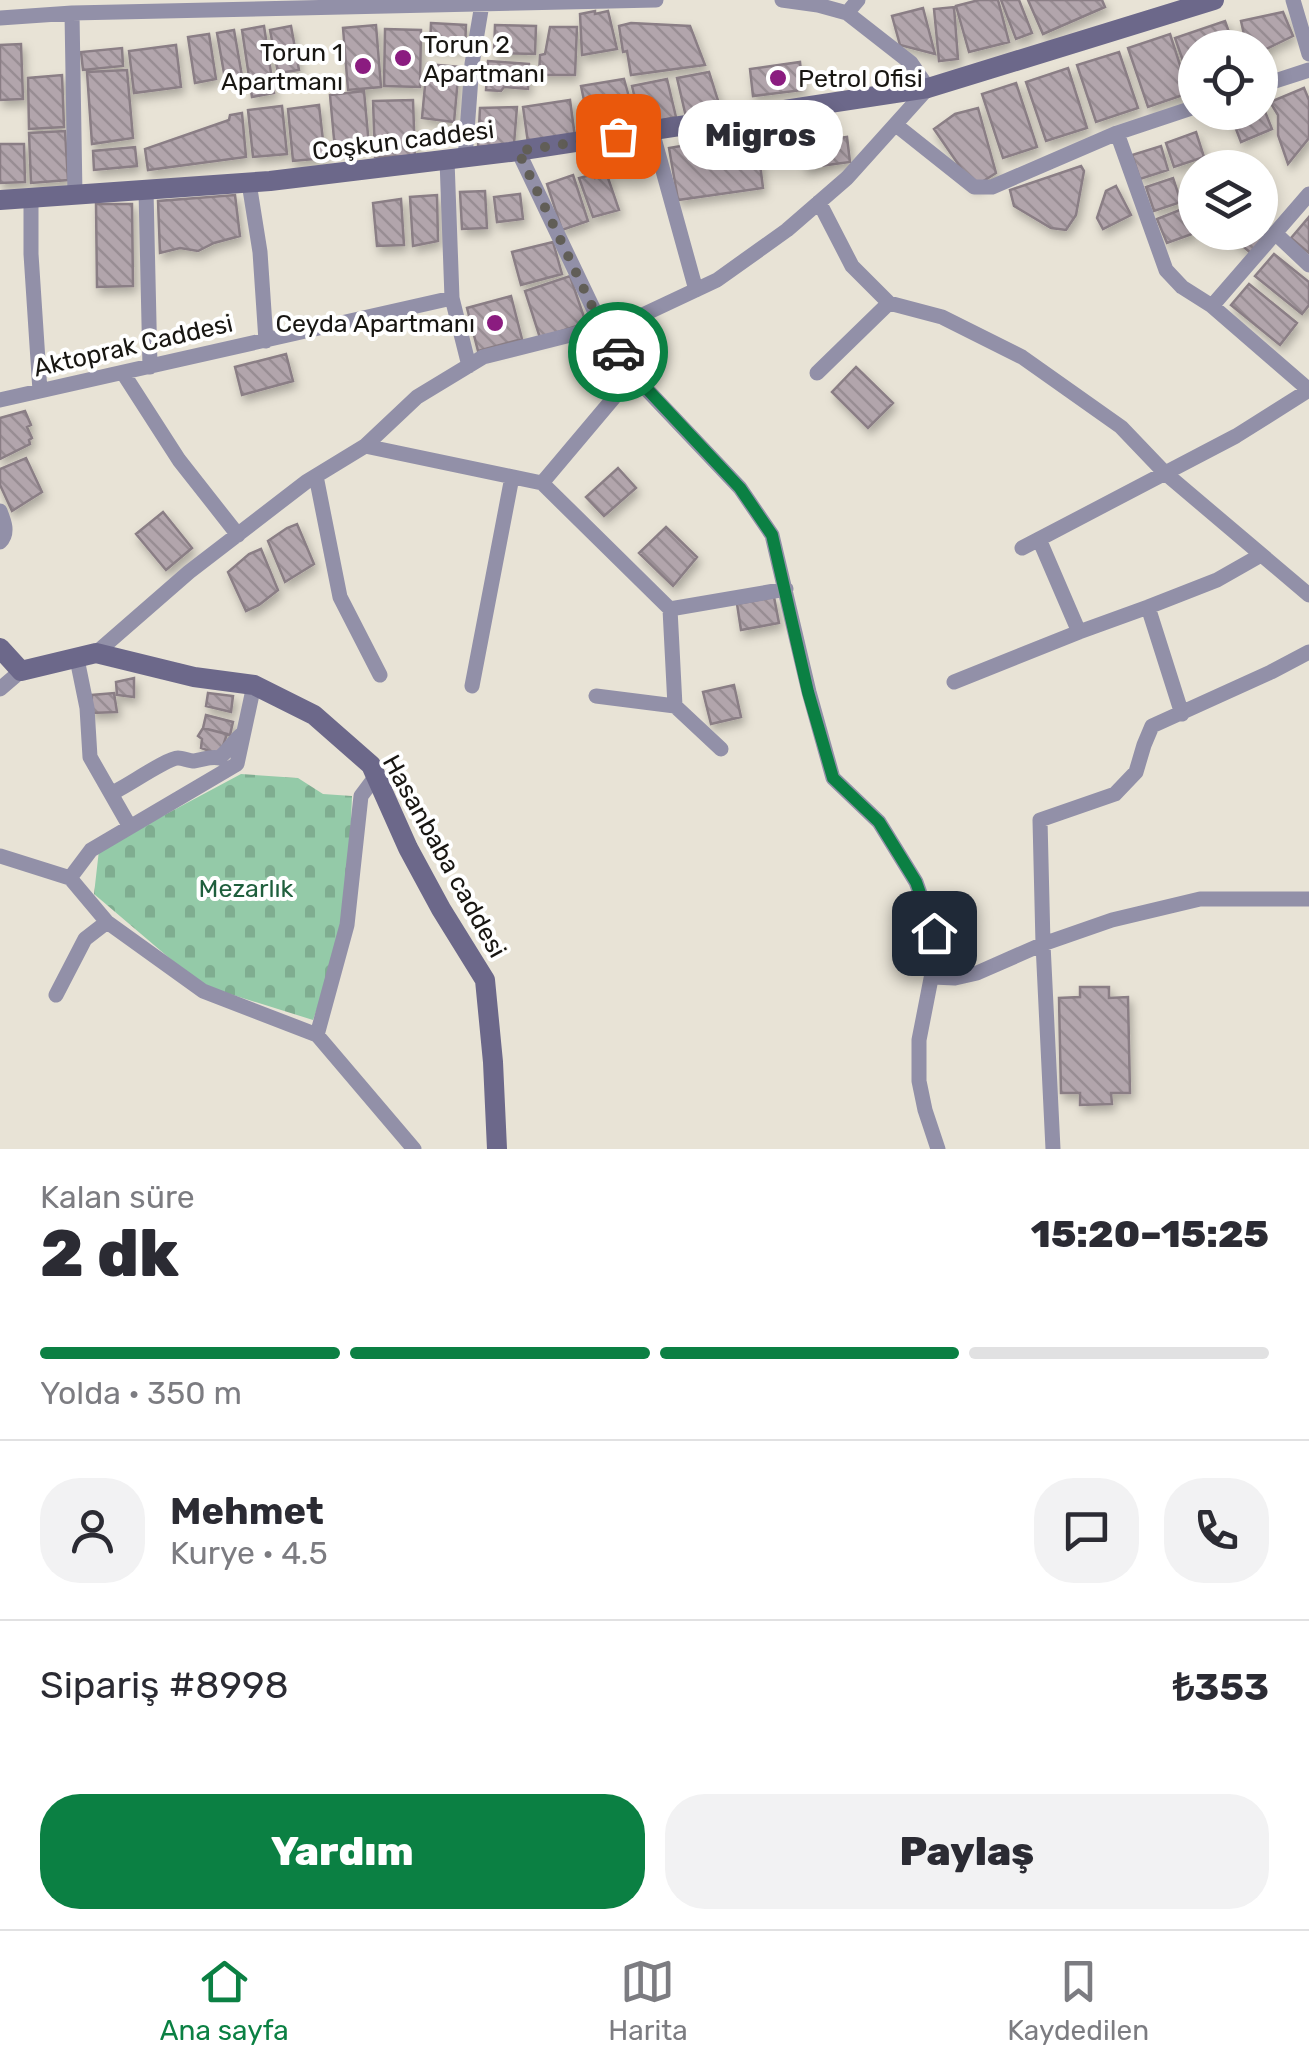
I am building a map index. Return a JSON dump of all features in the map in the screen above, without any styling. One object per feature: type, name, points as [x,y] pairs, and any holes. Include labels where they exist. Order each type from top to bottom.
[{"type":"street","points":[[0,18],[326,4],[656,0]]},
{"type":"street","points":[[0,690],[21,671],[87,656],[189,572],[316,476],[365,446],[417,397],[483,357],[634,319],[718,280],[788,230],[847,178],[928,88],[911,63],[853,6],[782,0]]},
{"type":"street","name":"Coşkun caddesi","points":[[0,200],[249,183],[456,159],[928,88],[1214,0]]},
{"type":"street","points":[[1292,0],[1309,54]]},
{"type":"street","points":[[469,366],[452,298],[456,159],[482,4]]},
{"type":"street","points":[[72,13],[76,195]]},
{"type":"street","points":[[1278,80],[1309,70]]},
{"type":"street","points":[[896,124],[974,187],[992,187],[1118,133],[1178,114]]},
{"type":"street","points":[[652,131],[696,290]]},
{"type":"street","points":[[1022,548],[1236,436],[1309,390],[1166,270],[1118,133]]},
{"type":"street","points":[[518,151],[602,327],[633,374],[740,488],[772,535],[808,692],[833,778],[879,822],[916,882],[934,933],[936,953],[920,1040],[920,1080],[938,1149]]},
{"type":"street","points":[[249,183],[260,252],[266,341]]},
{"type":"street","points":[[146,190],[150,367]]},
{"type":"street","points":[[1278,230],[1309,194]]},
{"type":"street","points":[[32,198],[40,391]]},
{"type":"street","points":[[819,202],[852,266],[889,303],[942,317],[1022,357],[1121,427],[1165,473],[1309,595]]},
{"type":"street","points":[[1278,236],[1309,264]]},
{"type":"street","points":[[1212,306],[1260,250]]},
{"type":"street","name":"Aktoprak Caddesi","points":[[0,400],[452,298]]},
{"type":"street","points":[[817,373],[889,303]]},
{"type":"street","points":[[123,373],[179,460],[238,535]]},
{"type":"street","points":[[542,483],[633,374]]},
{"type":"street","points":[[365,446],[542,483],[670,609],[675,706]]},
{"type":"street","points":[[316,476],[340,596],[380,675]]},
{"type":"street","points":[[472,686],[512,477]]},
{"type":"street","points":[[0,510],[6,530],[0,542]]},
{"type":"street","points":[[1040,539],[1079,632]]},
{"type":"street","points":[[954,682],[1217,580],[1261,555]]},
{"type":"street","points":[[670,609],[786,590]]},
{"type":"street","points":[[1148,608],[1182,714]]},
{"type":"street","points":[[0,648],[21,671]]},
{"type":"street","points":[[1053,1149],[1040,820],[1115,794],[1136,772],[1152,726],[1309,652]]},
{"type":"street","points":[[87,656],[90,757],[130,827]]},
{"type":"street","name":"Hasanbaba caddesi","points":[[87,656],[254,685],[314,715],[371,765],[408,848],[485,980],[497,1149]]},
{"type":"street","points":[[70,878],[91,850],[237,764],[254,685]]},
{"type":"street","points":[[596,696],[675,706],[721,748]]},
{"type":"street","points":[[112,793],[166,761],[219,758],[244,732]]},
{"type":"street","points":[[318,1035],[347,925],[361,796],[376,776]]},
{"type":"street","points":[[0,856],[70,878],[107,922],[204,992],[318,1035],[414,1149]]},
{"type":"street","points":[[933,977],[977,973],[1112,920],[1200,899],[1309,900]]},
{"type":"street","points":[[56,995],[86,939],[107,922]]},
{"type":"green space","name":"Mezarlık","points":[[241,774],[298,778],[323,794],[352,796],[347,925],[313,1020],[201,985],[94,894],[99,850]]},
{"type":"building","points":[[998,0],[1009,42],[969,52],[956,6]]},
{"type":"building","points":[[1001,0],[1019,0],[1032,33],[1016,39]]},
{"type":"building","points":[[1028,0],[1102,0],[1105,7],[1043,34]]},
{"type":"building","points":[[954,7],[958,59],[939,61],[934,9]]},
{"type":"building","points":[[923,8],[935,54],[900,45],[892,16]]},
{"type":"building","points":[[608,11],[617,49],[582,55],[580,14]]},
{"type":"building","points":[[1283,12],[1293,36],[1278,43],[1278,30],[1243,30],[1241,21]]},
{"type":"building","points":[[1225,21],[1228,30],[1199,30]]},
{"type":"building","points":[[431,23],[466,25],[465,49],[430,47]]},
{"type":"building","name":"Torun 1 Apartmanı","points":[[376,25],[381,87],[348,90],[343,28]]},
{"type":"building","points":[[495,25],[536,26],[535,54],[494,53]]},
{"type":"building","points":[[264,26],[274,93],[252,97],[242,30]]},
{"type":"building","points":[[291,26],[299,70],[278,73],[270,30]]},
{"type":"building","points":[[619,26],[690,26],[705,65],[631,75]]},
{"type":"building","points":[[550,27],[577,27],[575,75],[539,75],[540,55],[545,54]]},
{"type":"building","name":"Torun 2 Apartmanı","points":[[385,29],[421,30],[420,87],[384,86]]},
{"type":"building","points":[[234,30],[242,76],[225,79],[217,33]]},
{"type":"building","points":[[209,34],[216,79],[195,83],[188,37]]},
{"type":"building","points":[[1170,34],[1178,59],[1178,97],[1148,107],[1128,48]]},
{"type":"building","points":[[21,44],[23,99],[0,100],[0,45]]},
{"type":"building","points":[[176,45],[181,87],[134,93],[129,51]]},
{"type":"building","points":[[122,48],[123,66],[83,70],[81,52]]},
{"type":"building","points":[[1119,52],[1138,108],[1096,122],[1077,65]]},
{"type":"building","points":[[488,61],[529,64],[528,89],[486,90]]},
{"type":"building","points":[[800,62],[803,90],[753,96],[750,69]]},
{"type":"building","points":[[427,64],[459,67],[454,122],[422,118]]},
{"type":"building","points":[[1068,68],[1087,128],[1046,141],[1026,82]]},
{"type":"building","points":[[127,70],[133,138],[92,144],[87,72]]},
{"type":"building","points":[[709,72],[721,110],[686,117],[677,78]]},
{"type":"building","points":[[62,75],[64,127],[29,129],[28,78]]},
{"type":"building","points":[[624,79],[636,122],[583,130],[581,121],[585,118],[580,106],[585,105],[581,86]]},
{"type":"building","points":[[667,79],[676,117],[641,125],[632,86]]},
{"type":"building","points":[[1016,83],[1037,147],[1003,158],[982,94]]},
{"type":"building","points":[[1304,88],[1309,100],[1309,138],[1288,164],[1278,135],[1278,99]]},
{"type":"building","points":[[364,91],[369,146],[335,150],[330,95]]},
{"type":"building","points":[[413,100],[415,156],[375,157],[373,101]]},
{"type":"building","points":[[570,100],[575,137],[528,143],[523,107]]},
{"type":"building","points":[[319,105],[325,158],[293,161],[288,109]]},
{"type":"building","points":[[282,106],[287,154],[253,157],[248,110]]},
{"type":"building","points":[[517,107],[514,144],[478,147],[480,108]]},
{"type":"building","points":[[978,108],[996,173],[974,187],[934,129],[955,114]]},
{"type":"building","points":[[242,113],[246,157],[148,170],[145,149]]},
{"type":"building","points":[[1236,130],[1270,130],[1241,142]]},
{"type":"building","points":[[65,131],[68,180],[31,183],[29,133]]},
{"type":"building","points":[[1196,132],[1202,150],[1178,150],[1178,166],[1174,167],[1166,143]]},
{"type":"building","points":[[746,135],[759,156],[763,188],[678,200],[669,148]]},
{"type":"building","points":[[847,137],[850,162],[805,168],[802,143]]},
{"type":"building","points":[[0,144],[24,144],[25,182],[0,183]]},
{"type":"building","points":[[1161,146],[1168,170],[1140,179],[1132,155]]},
{"type":"building","points":[[135,147],[137,166],[94,170],[93,151]]},
{"type":"building","points":[[1081,166],[1084,171],[1076,215],[1066,230],[1051,228],[1014,206],[1010,190]]},
{"type":"building","points":[[594,174],[595,178],[607,175],[619,210],[593,217],[579,178]]},
{"type":"building","points":[[573,175],[588,221],[562,230],[547,184]]},
{"type":"building","points":[[1173,178],[1178,203],[1154,211],[1146,187]]},
{"type":"building","points":[[1116,186],[1131,215],[1103,229],[1097,218],[1106,191]]},
{"type":"building","points":[[485,191],[487,228],[462,229],[460,192]]},
{"type":"building","points":[[520,194],[523,219],[497,222],[494,197]]},
{"type":"building","points":[[235,195],[240,236],[198,251],[180,248],[160,253],[158,201]]},
{"type":"building","points":[[437,195],[438,241],[413,246],[410,197]]},
{"type":"building","points":[[401,199],[404,245],[377,246],[373,203]]},
{"type":"building","points":[[96,204],[132,204],[133,286],[97,287]]},
{"type":"building","points":[[1178,211],[1178,239],[1167,243],[1157,219]]},
{"type":"building","points":[[1309,217],[1309,253],[1291,238]]},
{"type":"building","points":[[553,242],[562,274],[521,285],[512,252]]},
{"type":"building","points":[[1274,254],[1309,282],[1309,305],[1302,314],[1255,276]]},
{"type":"building","points":[[570,276],[586,323],[540,338],[525,291]]},
{"type":"building","points":[[1249,284],[1297,323],[1280,345],[1231,305]]},
{"type":"building","name":"Ceyda Apartmanı","points":[[511,296],[522,339],[478,351],[467,308]]},
{"type":"building","points":[[286,354],[293,381],[242,395],[235,367]]},
{"type":"building","points":[[856,367],[893,403],[868,428],[832,392]]},
{"type":"building","points":[[25,411],[31,425],[27,427],[32,438],[30,444],[0,459],[0,418]]},
{"type":"building","points":[[26,458],[42,492],[12,511],[0,485],[0,469]]},
{"type":"building","points":[[618,468],[636,488],[604,516],[586,497]]},
{"type":"building","points":[[163,512],[192,548],[166,570],[136,534]]},
{"type":"building","points":[[297,524],[314,564],[285,582],[268,541]]},
{"type":"building","points":[[666,527],[697,557],[673,586],[639,553]]},
{"type":"building","points":[[261,549],[278,590],[246,611],[228,572]]},
{"type":"building","points":[[774,597],[779,623],[741,630],[737,604]]},
{"type":"building","points":[[134,678],[134,697],[117,695],[116,682]]},
{"type":"building","points":[[734,685],[741,717],[711,724],[703,692]]},
{"type":"building","points":[[114,693],[117,712],[91,713],[92,695]]},
{"type":"building","points":[[208,693],[233,696],[231,712],[206,706]]},
{"type":"building","points":[[206,715],[233,722],[230,735],[203,728]]},
{"type":"building","points":[[203,728],[227,734],[220,755],[201,748],[202,739],[198,736]]},
{"type":"building","points":[[1080,987],[1109,987],[1109,998],[1128,997],[1130,1093],[1111,1093],[1112,1104],[1080,1105],[1080,1093],[1061,1093],[1059,998],[1080,997]]},
{"type":"way so far","points":[[618,136],[518,151],[602,327],[618,352]]},
{"type":"place","name":"Torun 2 Apartmanı","points":[[403,58]]},
{"type":"place","name":"Torun 1 Apartmanı","points":[[363,66]]},
{"type":"place","name":"Petrol Ofisi","points":[[778,78]]},
{"type":"place","name":"Migros","points":[[618,136]]},
{"type":"place","name":"Ceyda Apartmanı","points":[[495,323]]},
{"type":"route","points":[[618,352],[633,374],[740,488],[772,535],[808,692],[833,778],[879,822],[916,882],[934,933]]}]
